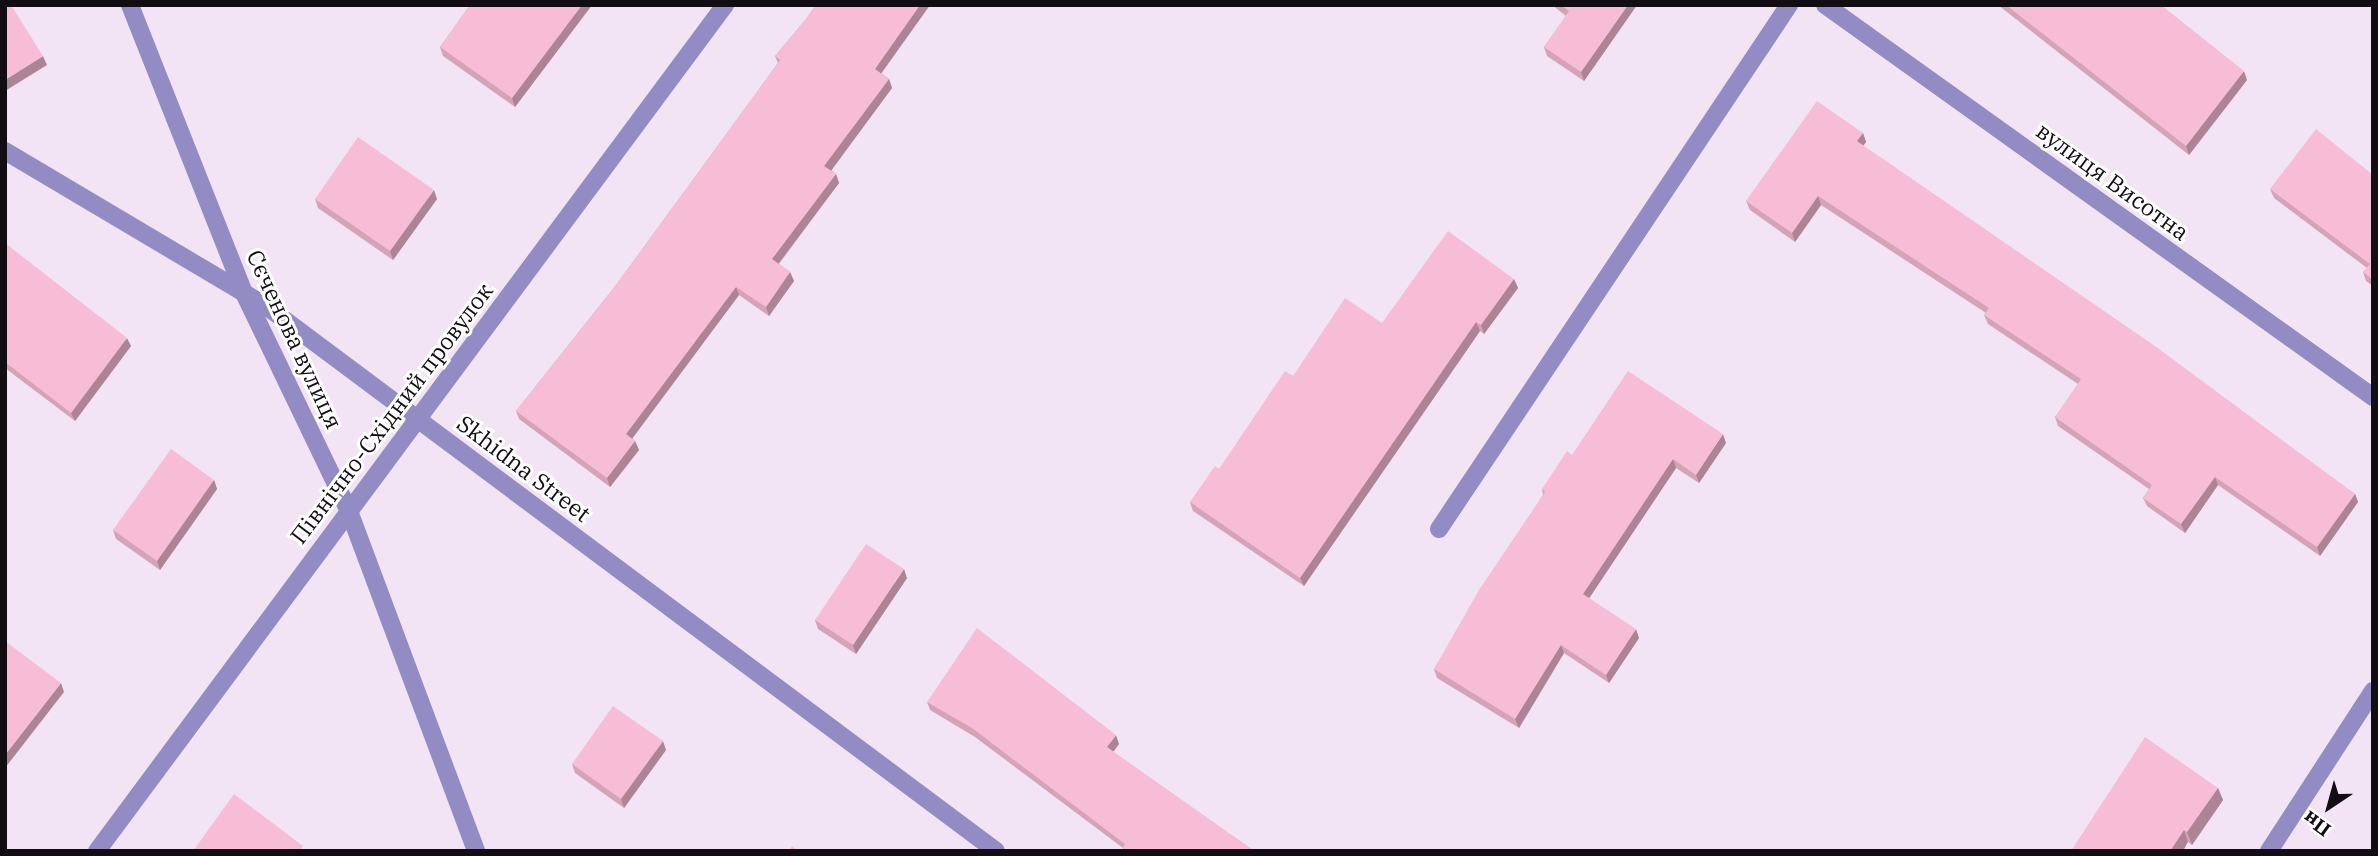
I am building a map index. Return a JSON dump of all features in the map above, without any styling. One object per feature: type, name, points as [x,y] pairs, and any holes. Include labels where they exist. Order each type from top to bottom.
[{"type":"street","name":"Сєченова вулиця","points":[[130,5],[243,292],[349,511],[476,851]]},
{"type":"street","name":"Північно-Східний провулок","points":[[97,851],[725,5]]},
{"type":"street","points":[[1439,529],[1789,5]]},
{"type":"street","name":"вулиця Висотна","points":[[1825,5],[2373,397]]},
{"type":"street","name":"Skhidna Street","points":[[5,151],[243,292],[996,851]]},
{"type":"street","points":[[2269,851],[2373,691]]},
{"type":"building","points":[[5,5],[11,5],[43,56],[5,80]]},
{"type":"building","points":[[470,5],[582,5],[512,98],[440,47]]},
{"type":"building","points":[[816,5],[920,5],[875,69],[889,79],[824,166],[836,174],[772,259],[790,272],[766,307],[736,287],[626,434],[635,441],[607,478],[516,411],[616,285],[780,60],[775,56]]},
{"type":"building","points":[[1561,5],[1628,5],[1581,72],[1544,47],[1569,11]]},
{"type":"building","points":[[2006,5],[2161,5],[2244,71],[2186,146]]},
{"type":"building","points":[[1817,101],[1863,133],[1857,141],[2155,346],[2355,494],[2317,547],[2215,477],[2181,524],[2143,498],[2152,485],[2055,417],[2081,379],[1984,315],[1989,308],[1818,196],[1792,233],[1746,201]]},
{"type":"building","points":[[2316,129],[2373,175],[2373,280],[2363,272],[2370,264],[2270,189]]},
{"type":"building","points":[[358,137],[434,190],[390,251],[315,199]]},
{"type":"building","points":[[1448,231],[1514,279],[1481,325],[1476,322],[1300,578],[1190,502],[1215,466],[1219,469],[1285,371],[1293,376],[1345,298],[1382,323]]},
{"type":"building","points":[[5,243],[127,338],[71,413],[5,362]]},
{"type":"building","points":[[1628,371],[1723,434],[1696,475],[1673,459],[1583,594],[1636,629],[1606,675],[1561,645],[1515,719],[1434,669],[1479,590],[1545,492],[1542,489],[1567,451],[1572,455]]},
{"type":"building","points":[[171,449],[214,480],[157,561],[113,530]]},
{"type":"building","points":[[866,544],[904,569],[853,645],[815,620]]},
{"type":"building","points":[[977,628],[1116,735],[1107,747],[1254,851],[1126,851],[1123,848],[1125,844],[972,728],[927,702]]},
{"type":"building","points":[[5,641],[61,683],[5,755]]},
{"type":"building","points":[[613,706],[663,741],[621,799],[572,764]]},
{"type":"building","points":[[2145,737],[2218,788],[2170,851],[2071,851]]},
{"type":"building","points":[[234,794],[303,846],[300,851],[193,851]]}]
